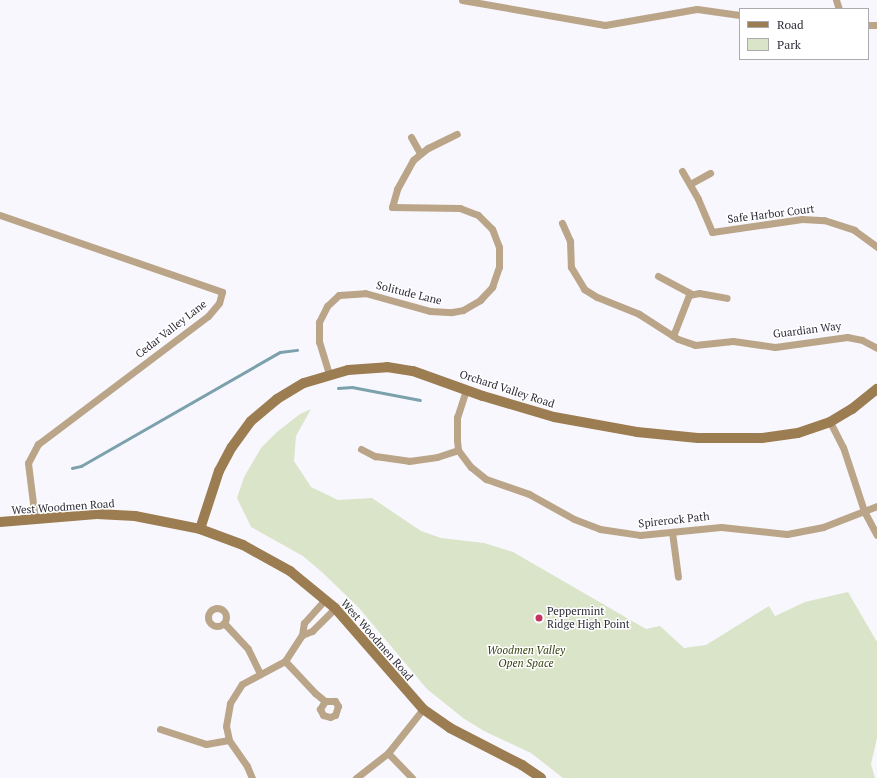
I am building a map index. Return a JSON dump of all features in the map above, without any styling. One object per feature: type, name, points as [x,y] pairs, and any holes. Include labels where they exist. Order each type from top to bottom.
[{"type":"main road","name":"Orchard Valley Road","points":[[200,528],[219,471],[242,432],[277,399],[304,383],[329,374],[348,370],[387,367],[425,374],[466,390],[554,417],[594,426],[674,437],[733,439],[776,437],[798,433],[830,422],[852,409],[877,389]]},
{"type":"main road","name":"West Woodmen Road","points":[[0,522],[115,514],[158,519],[200,528],[265,555],[290,571],[335,608],[423,709],[450,728],[522,765],[541,778]]},
{"type":"street","points":[[462,0],[604,25],[697,9],[739,14]]},
{"type":"street","points":[[411,137],[420,153],[457,134]]},
{"type":"street","name":"Solitude Lane","points":[[329,374],[319,342],[319,322],[327,306],[339,295],[365,293],[430,311],[452,312],[463,310],[480,300],[496,278],[499,247],[492,229],[478,215],[460,208],[392,207],[397,189],[420,153]]},
{"type":"street","name":"Safe Harbor Court","points":[[682,171],[690,184],[712,232],[802,219],[824,220],[854,230],[877,248]]},
{"type":"street","points":[[690,184],[710,173]]},
{"type":"street","name":"Cedar Valley Lane","points":[[0,215],[222,292],[219,303],[208,316],[38,444],[28,463],[35,519]]},
{"type":"street","name":"Guardian Way","points":[[562,223],[570,241],[571,267],[584,289],[597,297],[639,314],[673,336],[695,345],[732,341],[775,347],[847,337],[862,340],[877,348]]},
{"type":"street","points":[[658,276],[692,294],[727,298]]},
{"type":"street","points":[[673,336],[687,298],[692,294]]},
{"type":"street","points":[[361,449],[375,456],[409,461],[437,457],[458,450],[457,417],[466,390]]},
{"type":"street","points":[[830,422],[848,459],[864,511],[877,535]]},
{"type":"street","name":"Spirerock Path","points":[[458,450],[471,467],[486,479],[529,494],[587,524],[627,534],[672,532],[721,526],[787,534],[823,527],[877,506]]},
{"type":"street","points":[[672,532],[678,577]]},
{"type":"street","points":[[252,778],[247,766],[229,740],[226,726],[230,703],[242,684],[285,661],[302,635],[304,623],[325,600]]},
{"type":"street","points":[[302,635],[312,632],[335,608]]},
{"type":"street","points":[[224,623],[248,649],[260,674]]},
{"type":"street","points":[[285,661],[325,701]]},
{"type":"street","points":[[356,778],[388,753],[423,709]]},
{"type":"street","points":[[160,729],[206,744],[229,740]]},
{"type":"street","points":[[388,753],[412,778]]},
{"type":"green space","name":"Woodmen Valley Open Space","points":[[311,409],[296,436],[294,461],[311,487],[338,500],[372,498],[421,531],[441,538],[484,543],[513,552],[646,629],[660,626],[684,648],[706,645],[769,606],[775,616],[805,602],[848,592],[877,642],[877,738],[871,764],[875,778],[563,778],[531,753],[484,731],[463,718],[427,689],[359,608],[323,573],[303,556],[251,527],[237,498],[244,477],[261,448],[277,432],[300,414]]},
{"type":"waterway","points":[[72,468],[81,466],[280,352],[297,350]]},
{"type":"waterway","points":[[338,388],[352,387],[420,400]]},
{"type":"place","name":"Peppermint Ridge High Point","points":[[539,618]]}]
